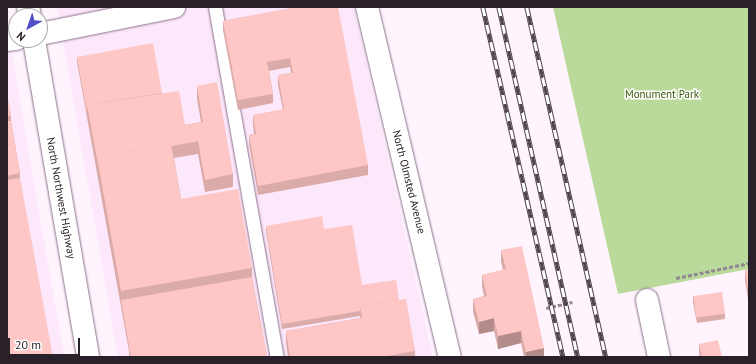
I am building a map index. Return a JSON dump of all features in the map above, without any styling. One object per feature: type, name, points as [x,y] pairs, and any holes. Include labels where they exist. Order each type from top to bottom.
[{"type":"street","points":[[48,32],[174,7]]},
{"type":"street","name":"North Olmsted Avenue","points":[[367,7],[450,357]]},
{"type":"street","name":"North Northwest Highway","points":[[35,48],[88,357]]},
{"type":"street","points":[[647,300],[659,357]]},
{"type":"lane","points":[[215,7],[277,357]]},
{"type":"path","points":[[676,278],[749,263]]},
{"type":"path","points":[[546,308],[572,302]]},
{"type":"shaded area","points":[[57,7],[354,7],[433,357],[118,357]]},
{"type":"shaded area","points":[[7,26],[8,48],[11,48],[64,357],[7,357]]},
{"type":"green space","name":"Monument Park","points":[[553,7],[749,7],[749,269],[618,294]]},
{"type":"building","points":[[298,7],[338,7],[368,165],[258,186],[249,135],[256,134],[253,115],[284,109],[278,75],[293,73],[290,58],[267,62],[273,94],[238,100],[223,21]]},
{"type":"building","points":[[153,43],[162,93],[87,105],[87,113],[77,57]]},
{"type":"building","points":[[217,82],[233,174],[205,180],[198,141],[172,146],[171,144],[97,157],[97,159],[87,105],[179,91],[185,125],[203,122],[197,86]]},
{"type":"building","points":[[7,94],[11,116],[7,116]]},
{"type":"building","points":[[7,121],[11,121],[20,173],[7,176]]},
{"type":"building","points":[[171,144],[181,199],[238,189],[252,268],[121,291],[97,157]]},
{"type":"building","points":[[20,178],[53,357],[7,357],[7,180]]},
{"type":"building","points":[[322,216],[324,229],[352,225],[362,285],[396,280],[399,300],[360,306],[360,311],[282,324],[266,226]]},
{"type":"building","points":[[522,246],[544,348],[526,352],[521,331],[498,336],[494,318],[479,322],[473,299],[487,296],[482,275],[506,269],[501,250]]},
{"type":"building","points":[[745,270],[749,270],[749,297]]},
{"type":"building","points":[[252,277],[261,327],[130,350],[121,300]]},
{"type":"building","points":[[722,292],[725,314],[696,318],[693,296]]},
{"type":"building","points":[[406,299],[415,351],[381,357],[290,357],[286,331],[362,318],[360,306]]},
{"type":"building","points":[[262,327],[267,357],[131,357],[129,348]]},
{"type":"building","points":[[718,340],[722,357],[702,357],[699,344]]},
{"type":"railway","points":[[483,7],[563,357]]},
{"type":"railway","points":[[499,7],[578,357]]},
{"type":"railway","points":[[527,7],[606,357]]}]
